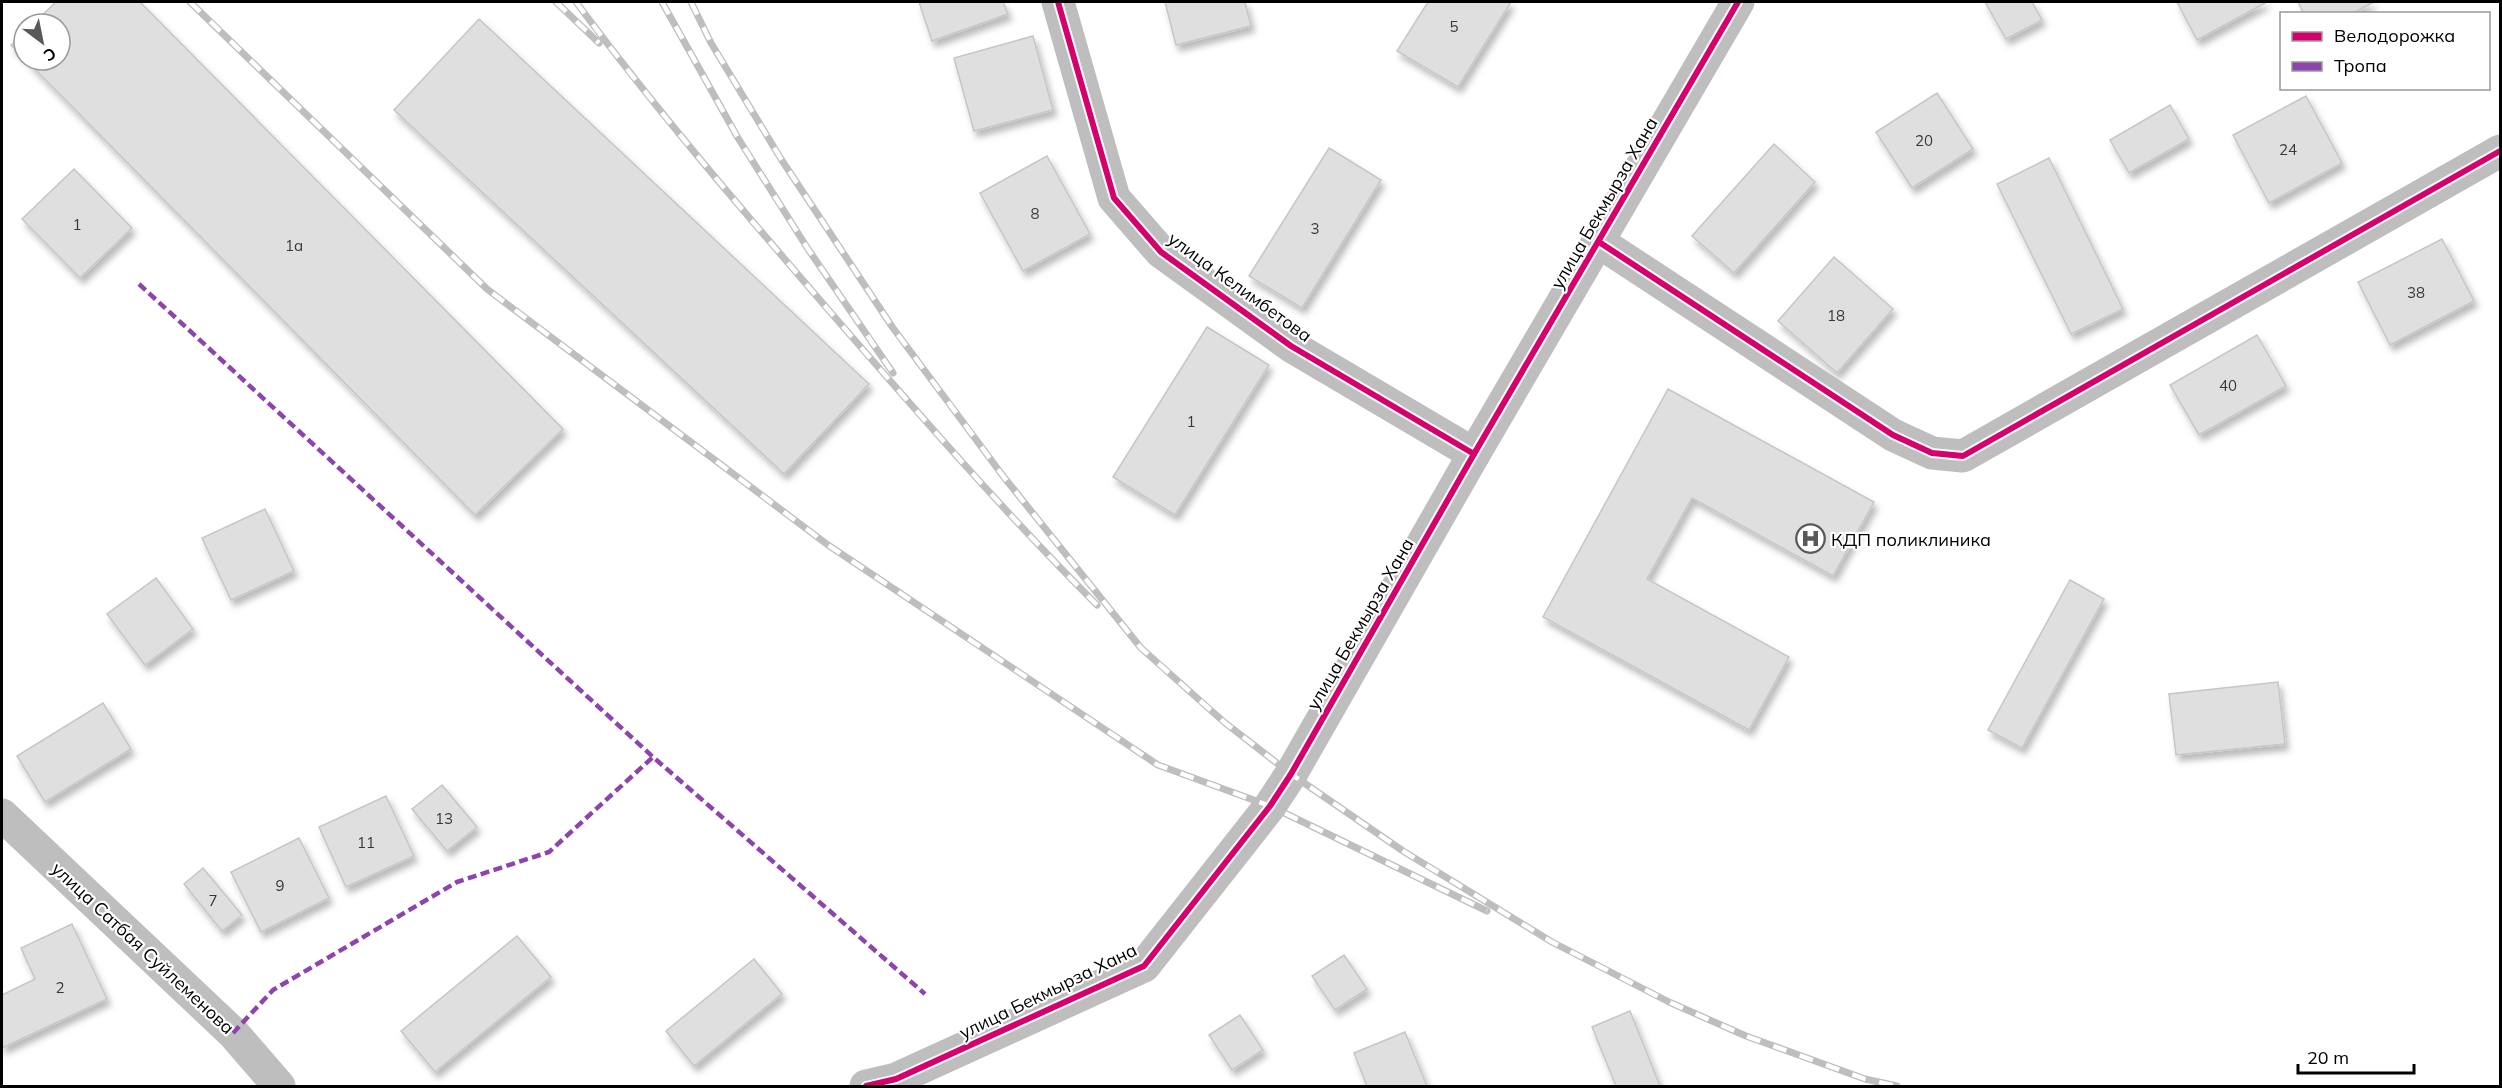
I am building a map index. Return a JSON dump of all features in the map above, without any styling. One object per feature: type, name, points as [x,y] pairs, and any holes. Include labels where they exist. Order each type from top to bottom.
[{"type":"street","name":"улица Келимбетова","points":[[1058,2],[1114,198],[1161,252],[1292,346],[1474,454]]},
{"type":"street","points":[[1734,9],[1761,2]]},
{"type":"street","name":"улица Бекмырза Хана","points":[[866,1086],[896,1079],[1144,966],[1270,806],[1291,774],[1474,454],[1734,9]]},
{"type":"street","points":[[1599,243],[1893,435],[1932,453],[1963,456],[2500,151]]},
{"type":"street","name":"улица Сатбая Суйлеменова","points":[[2,814],[234,1032],[279,1086]]},
{"type":"building","points":[[56,2],[140,2],[563,429],[475,515],[38,72],[72,72],[72,12],[46,12]]},
{"type":"building","points":[[919,2],[1003,2],[1008,14],[932,41]]},
{"type":"building","points":[[1165,2],[1245,2],[1251,26],[1176,45]]},
{"type":"building","points":[[1428,2],[1511,2],[1458,87],[1397,51]]},
{"type":"building","points":[[1985,2],[2032,2],[2042,20],[2006,39]]},
{"type":"building","points":[[2177,2],[2267,2],[2197,40]]},
{"type":"building","points":[[2298,2],[2374,2],[2355,12],[2303,12]]},
{"type":"building","points":[[479,19],[869,384],[784,474],[394,110]]},
{"type":"building","points":[[1033,36],[1053,110],[974,131],[954,58]]},
{"type":"building","points":[[1937,93],[1973,149],[1912,188],[1876,132]]},
{"type":"building","points":[[2306,96],[2342,163],[2269,203],[2233,135]]},
{"type":"building","points":[[2170,105],[2189,139],[2129,173],[2110,140]]},
{"type":"building","points":[[1774,144],[1815,182],[1734,273],[1692,236]]},
{"type":"building","points":[[1329,148],[1381,180],[1302,308],[1249,276]]},
{"type":"building","points":[[1047,156],[1090,234],[1023,271],[980,193]]},
{"type":"building","points":[[2049,158],[2123,309],[2071,334],[1997,184]]},
{"type":"building","points":[[74,169],[132,228],[80,278],[22,219]]},
{"type":"building","points":[[2442,239],[2474,301],[2390,345],[2358,282]]},
{"type":"building","points":[[1834,257],[1893,309],[1837,373],[1778,321]]},
{"type":"building","points":[[1207,327],[1269,365],[1175,515],[1113,477]]},
{"type":"building","points":[[2257,335],[2286,386],[2199,435],[2170,385]]},
{"type":"building","name":"КДП поликлиника","points":[[1668,389],[1874,502],[1833,576],[1692,498],[1647,579],[1789,657],[1749,730],[1543,617]]},
{"type":"building","points":[[265,509],[294,571],[231,600],[202,538]]},
{"type":"building","points":[[156,578],[193,629],[145,665],[107,614]]},
{"type":"building","points":[[2070,580],[2104,599],[2022,748],[1988,730]]},
{"type":"building","points":[[2278,682],[2285,744],[2176,755],[2169,694]]},
{"type":"building","points":[[103,703],[131,749],[45,802],[17,756]]},
{"type":"building","points":[[442,785],[477,827],[447,851],[412,809]]},
{"type":"building","points":[[386,796],[414,856],[346,887],[319,827]]},
{"type":"building","points":[[299,838],[329,898],[261,932],[231,872]]},
{"type":"building","points":[[203,868],[242,915],[222,931],[184,884]]},
{"type":"building","points":[[72,924],[107,999],[2,1048],[2,995],[35,979],[21,948]]},
{"type":"building","points":[[517,936],[551,977],[435,1072],[401,1031]]},
{"type":"building","points":[[1344,955],[1367,989],[1335,1010],[1312,976]]},
{"type":"building","points":[[754,959],[782,994],[694,1066],[666,1031]]},
{"type":"building","points":[[1630,1011],[1660,1086],[1616,1086],[1592,1027]]},
{"type":"building","points":[[1240,1015],[1263,1050],[1232,1070],[1209,1035]]},
{"type":"building","points":[[1405,1032],[1427,1086],[1367,1086],[1354,1053]]},
{"type":"railway","points":[[190,2],[487,289],[828,545],[1158,765],[1270,806],[1487,911]]},
{"type":"railway","points":[[556,2],[599,43]]},
{"type":"railway","points":[[576,2],[669,121],[832,314],[995,498],[1097,605]]},
{"type":"railway","points":[[662,2],[738,138],[808,249],[893,373]]},
{"type":"railway","points":[[691,2],[711,43],[781,159],[893,328],[1003,476],[1141,648],[1224,722],[1291,774],[1403,851],[1552,942],[1669,1002],[1746,1036],[1865,1079],[1897,1086]]},
{"type":"marked path","points":[[139,284],[653,757],[925,994]]},
{"type":"marked path","points":[[233,1033],[273,990],[457,882],[549,852],[653,757]]},
{"type":"cycle path","points":[[1058,2],[1114,198],[1161,252],[1291,346],[1474,454]]},
{"type":"cycle path","points":[[866,1086],[896,1079],[1144,966],[1270,806],[1291,774],[1474,454],[1738,2]]},
{"type":"cycle path","points":[[1599,242],[1893,435],[1932,453],[1963,456],[2500,151]]},
{"type":"place","name":"КДП поликлиника","points":[[1810,539]]}]
